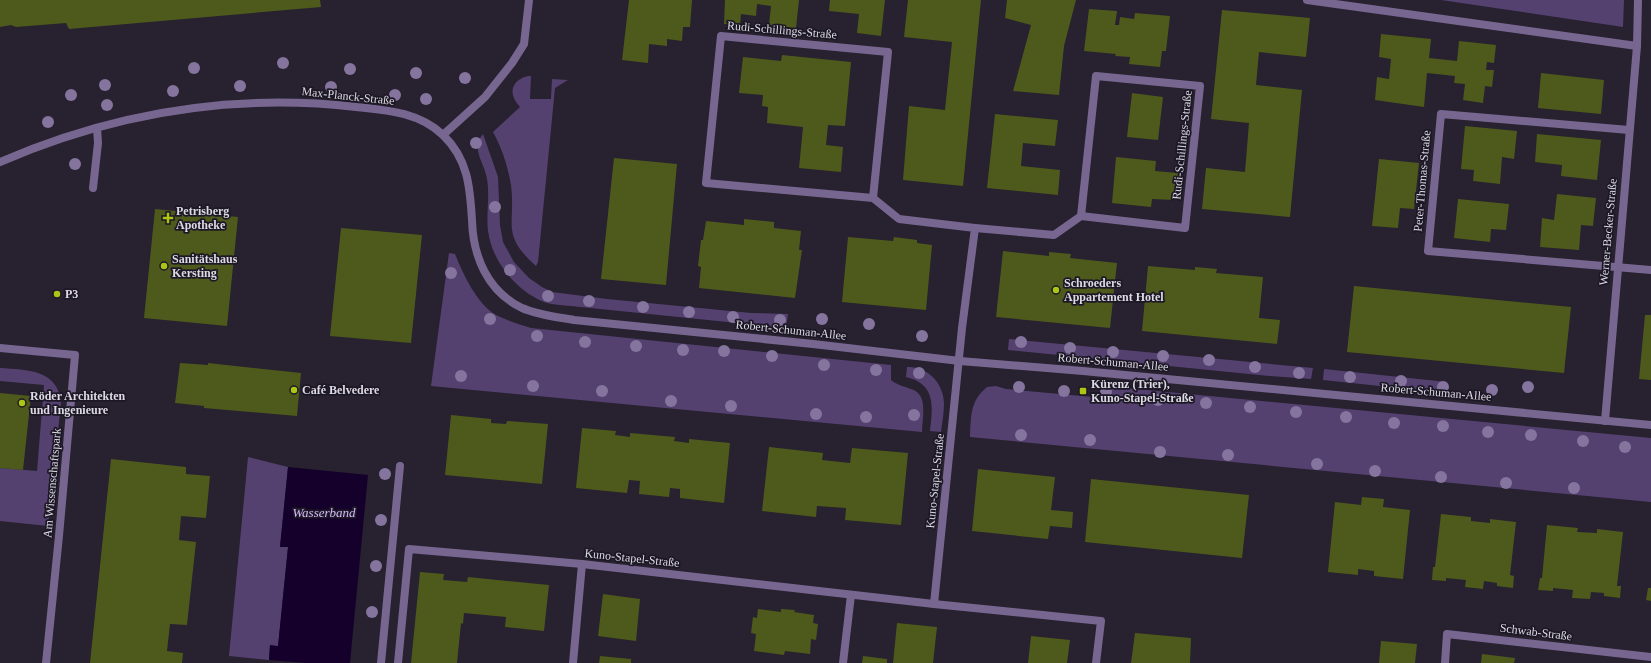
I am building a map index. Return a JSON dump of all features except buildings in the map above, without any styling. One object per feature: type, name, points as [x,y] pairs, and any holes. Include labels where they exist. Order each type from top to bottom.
[{"type":"street","points":[[442,135],[485,96],[512,63],[524,44],[529,0]]},
{"type":"street","points":[[1307,0],[1637,46]]},
{"type":"street","name":"Werner-Becker-Straße","points":[[1605,420],[1637,46],[1638,0]]},
{"type":"street","name":"Rudi-Schillings-Straße","points":[[721,36],[888,52],[874,198],[706,183],[721,36]]},
{"type":"street","name":"Rudi-Schillings-Straße","points":[[1096,76],[1200,86],[1185,228],[1081,216],[1096,76]]},
{"type":"street","name":"Max-Planck-Straße","points":[[0,162],[28,150],[141,116],[207,106],[270,102],[306,103],[354,107],[405,114],[420,120],[442,135],[456,153],[467,173],[470,187],[474,242],[477,256],[487,278],[494,287],[523,308],[547,316],[574,320]]},
{"type":"street","name":"Peter-Thomas-Straße","points":[[1617,267],[1428,251],[1441,114],[1629,130]]},
{"type":"street","points":[[93,188],[98,143],[97,128]]},
{"type":"street","points":[[874,198],[899,219],[1054,235],[1081,216]]},
{"type":"street","points":[[960,361],[975,228]]},
{"type":"street","points":[[1617,267],[1651,270]]},
{"type":"street","name":"Robert-Schuman-Allee","points":[[574,320],[813,344],[960,361],[1084,370],[1544,416],[1651,425]]},
{"type":"street","name":"Am Wissenschaftspark","points":[[0,348],[75,355],[46,663]]},
{"type":"street","name":"Kuno-Stapel-Straße","points":[[934,604],[960,361]]},
{"type":"street","points":[[381,663],[400,466]]},
{"type":"street","name":"Kuno-Stapel-Straße","points":[[398,663],[409,550],[582,564],[851,595],[1101,621],[1096,663]]},
{"type":"street","points":[[573,663],[582,564]]},
{"type":"street","points":[[843,663],[851,595]]},
{"type":"street","name":"Schwab-Straße","points":[[1445,663],[1447,634],[1651,657]]},
{"type":"shaded area","points":[[1441,0],[1624,0],[1623,27]]},
{"type":"shaded area","points":[[531,76],[530,99],[551,99],[552,79],[568,80],[555,88],[538,262],[536,266],[525,255],[514,237],[512,228],[510,178],[502,151],[493,132],[520,107],[513,95],[513,87],[517,81],[524,77]]},
{"type":"shaded area","points":[[483,134],[498,177],[500,225],[503,242],[514,262],[529,278],[542,287],[552,292],[607,299],[751,313],[788,314],[786,328],[557,305],[544,302],[534,297],[515,283],[507,274],[494,253],[490,242],[488,231],[487,179],[478,151],[479,140]]},
{"type":"shaded area","points":[[449,253],[455,254],[471,288],[489,310],[504,319],[531,328],[891,365],[891,380],[917,392],[920,396],[923,407],[922,432],[431,386]]},
{"type":"shaded area","points":[[1009,339],[1313,368],[1311,379],[1269,376],[1008,350]]},
{"type":"shaded area","points":[[907,367],[921,369],[933,377],[938,383],[943,396],[944,404],[941,432],[930,431],[932,405],[928,391],[916,380],[906,377]]},
{"type":"shaded area","points":[[0,368],[30,371],[40,374],[54,383],[59,392],[61,403],[48,526],[0,521],[0,468],[37,471],[44,385],[0,381]]},
{"type":"shaded area","points":[[1324,369],[1447,382],[1446,393],[1323,380]]},
{"type":"shaded area","points":[[996,386],[1006,389],[1104,398],[1105,386],[1651,438],[1651,502],[970,437],[971,416],[974,403],[981,392],[987,387]]},
{"type":"shaded area","points":[[248,457],[288,467],[280,547],[288,547],[278,647],[270,645],[269,660],[229,656]]},
{"type":"water","name":"Wasserband","points":[[288,467],[368,475],[350,663],[306,663],[269,660],[270,645],[278,646],[288,547],[280,547]]},
{"type":"place","name":"Petrisberg Apotheke","points":[[168,218]]},
{"type":"place","name":"Sanitätshaus Kersting","points":[[164,266]]},
{"type":"place","name":"Schroeders Appartement Hotel","points":[[1056,290]]},
{"type":"place","name":"P3","points":[[57,294]]},
{"type":"place","name":"Café Belvedere","points":[[294,390]]},
{"type":"place","name":"Kürenz (Trier), Kuno-Stapel-Straße","points":[[1083,391]]},
{"type":"place","name":"Röder Architekten und Ingenieure","points":[[22,403]]}]
